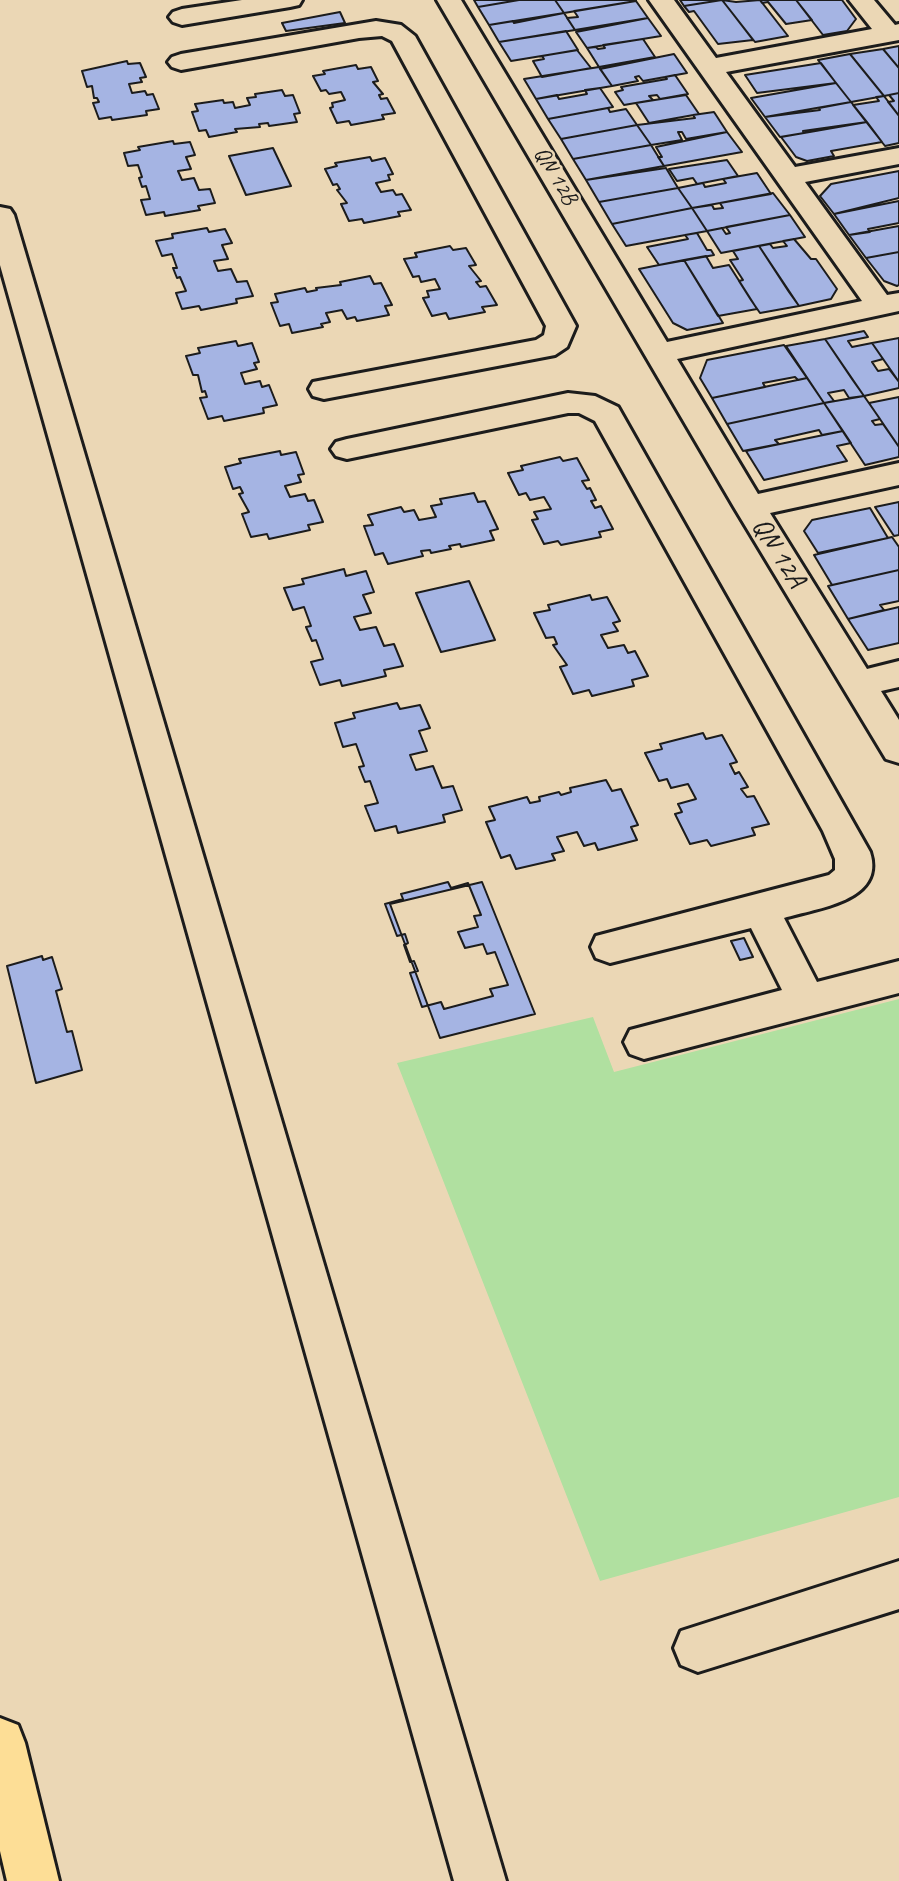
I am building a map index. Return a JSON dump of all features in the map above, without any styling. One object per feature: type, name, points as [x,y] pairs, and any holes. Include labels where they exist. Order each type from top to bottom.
[{"type":"highway","points":[[0,1743],[33,1881]]},
{"type":"street","points":[[181,17],[290,0]]},
{"type":"street","points":[[301,0],[320,36]]},
{"type":"street","name":"QN 12B","points":[[449,0],[660,353]]},
{"type":"street","points":[[660,353],[890,304],[786,177],[661,0]]},
{"type":"street","points":[[861,0],[894,33]]},
{"type":"street","points":[[181,62],[376,28],[394,31],[402,36],[561,326],[555,343],[544,348],[324,389]]},
{"type":"street","points":[[710,67],[894,33]]},
{"type":"street","points":[[786,177],[899,156]]},
{"type":"street","points":[[0,215],[480,1881]]},
{"type":"street","name":"QN 12A","points":[[660,353],[750,507],[899,750]]},
{"type":"street","points":[[347,449],[568,403],[584,403],[607,414],[852,853],[855,868],[852,878],[842,886],[761,910],[610,947]]},
{"type":"street","points":[[750,507],[899,474]]},
{"type":"street","points":[[860,683],[899,674]]},
{"type":"street","points":[[761,910],[807,1001]]},
{"type":"street","points":[[643,1042],[899,977]]},
{"type":"street","points":[[698,1648],[899,1586]]},
{"type":"green space","points":[[899,999],[899,1497],[600,1581],[397,1063],[593,1017],[614,1072]]},
{"type":"building","points":[[474,0],[519,0],[478,7]]},
{"type":"building","points":[[519,0],[555,0],[564,13],[489,25],[478,7]]},
{"type":"building","points":[[555,0],[636,0],[636,1],[564,13]]},
{"type":"building","points":[[680,0],[722,0],[684,6]]},
{"type":"building","points":[[722,0],[760,0],[788,36],[755,42]]},
{"type":"building","points":[[722,0],[753,40],[718,44],[694,11],[689,12],[684,6]]},
{"type":"building","points":[[760,0],[796,0],[812,20],[786,24],[768,2],[762,3]]},
{"type":"building","points":[[796,0],[842,0],[856,19],[847,31],[823,35]]},
{"type":"building","points":[[636,1],[648,18],[575,30],[567,18],[578,17],[574,11]]},
{"type":"building","points":[[340,12],[345,23],[286,31],[282,23]]},
{"type":"building","points":[[564,13],[575,30],[499,42],[489,25],[514,23]]},
{"type":"building","points":[[648,18],[661,36],[587,48],[576,32]]},
{"type":"building","points":[[566,31],[578,50],[511,61],[499,42]]},
{"type":"building","points":[[643,39],[655,57],[599,67],[587,48],[605,48],[603,45]]},
{"type":"building","points":[[899,46],[899,68],[883,49]]},
{"type":"building","points":[[883,49],[899,68],[899,93],[884,96],[850,54]]},
{"type":"building","points":[[577,50],[591,68],[542,77],[533,61],[544,59],[542,56]]},
{"type":"building","points":[[674,54],[687,73],[643,81],[639,76],[635,77],[638,81],[612,86],[600,69]]},
{"type":"building","points":[[850,54],[884,96],[851,102],[818,60]]},
{"type":"building","points":[[127,61],[128,64],[140,63],[146,77],[140,78],[142,82],[129,84],[132,93],[145,91],[147,95],[153,94],[159,109],[146,111],[147,115],[99,119],[93,103],[99,102],[94,98],[92,86],[87,87],[82,71]]},
{"type":"building","points":[[821,63],[836,83],[757,93],[745,75]]},
{"type":"building","points":[[356,65],[358,69],[371,67],[378,81],[373,82],[383,94],[379,95],[381,99],[387,98],[395,113],[382,115],[384,119],[351,125],[349,121],[337,123],[330,108],[333,107],[332,103],[345,100],[341,92],[329,94],[326,90],[321,91],[313,76],[325,74],[323,71]]},
{"type":"building","points":[[599,67],[612,86],[536,99],[524,79]]},
{"type":"building","points":[[675,75],[688,94],[660,99],[657,95],[649,96],[653,100],[624,105],[615,92],[623,90],[621,87],[667,79],[665,77]]},
{"type":"building","points":[[836,83],[851,102],[765,117],[751,98]]},
{"type":"building","points":[[600,88],[613,107],[548,119],[536,99],[557,95],[559,99],[587,94],[585,90]]},
{"type":"building","points":[[282,90],[285,96],[293,95],[300,113],[294,114],[297,122],[269,126],[268,123],[259,124],[260,127],[235,129],[237,132],[209,137],[206,130],[199,131],[192,112],[198,111],[195,104],[223,100],[224,103],[233,102],[235,108],[250,105],[247,98],[256,97],[255,94]]},
{"type":"building","points":[[899,93],[899,116],[888,102],[894,101],[889,95]]},
{"type":"building","points":[[686,95],[699,114],[649,123],[636,103]]},
{"type":"building","points":[[884,96],[899,116],[899,143],[885,146],[853,105],[879,101],[876,97]]},
{"type":"building","points":[[851,102],[867,122],[780,137],[765,117],[820,110],[819,108]]},
{"type":"building","points":[[608,108],[610,112],[626,109],[637,125],[561,139],[548,119]]},
{"type":"building","points":[[714,112],[727,132],[686,139],[682,132],[678,132],[682,140],[651,145],[637,125],[695,118],[693,115]]},
{"type":"building","points":[[867,122],[882,142],[831,151],[834,156],[807,161],[796,157],[781,137]]},
{"type":"building","points":[[637,125],[651,145],[573,159],[561,139]]},
{"type":"building","points":[[727,132],[742,152],[664,166],[658,157],[662,157],[656,147]]},
{"type":"building","points":[[173,141],[174,144],[190,142],[195,155],[186,157],[191,169],[178,171],[182,180],[194,178],[199,190],[210,189],[215,203],[198,206],[200,210],[165,216],[164,212],[146,215],[141,200],[150,199],[146,186],[142,187],[138,165],[128,166],[124,153],[140,150],[138,147]]},
{"type":"building","points":[[651,145],[664,166],[586,180],[573,159]]},
{"type":"building","points":[[273,148],[291,186],[246,195],[229,156]]},
{"type":"building","points":[[370,157],[372,161],[385,158],[393,174],[388,175],[390,180],[376,183],[381,192],[393,190],[396,195],[402,194],[411,210],[398,212],[400,216],[364,223],[362,219],[349,221],[341,204],[347,203],[325,169],[337,166],[335,163]]},
{"type":"building","points":[[727,160],[738,176],[697,184],[693,178],[677,181],[669,169]]},
{"type":"building","points":[[666,168],[678,188],[599,202],[586,180]]},
{"type":"building","points":[[899,171],[899,198],[834,214],[820,196],[831,184]]},
{"type":"building","points":[[757,173],[771,194],[692,208],[678,188],[703,183],[705,187],[726,183],[723,179]]},
{"type":"building","points":[[678,188],[692,208],[612,224],[599,202]]},
{"type":"building","points":[[773,193],[790,215],[707,231],[692,208],[712,205],[714,209],[723,208],[720,203]]},
{"type":"building","points":[[899,201],[899,223],[868,229],[870,232],[849,235],[834,214]]},
{"type":"building","points":[[692,208],[707,231],[626,246],[612,224]]},
{"type":"building","points":[[790,215],[805,237],[721,253],[707,231],[722,228],[726,234],[730,233],[726,227]]},
{"type":"building","points":[[899,226],[899,252],[866,258],[849,235]]},
{"type":"building","points":[[207,228],[209,232],[225,229],[232,243],[222,245],[228,259],[214,261],[218,271],[231,269],[237,282],[247,281],[253,296],[236,299],[237,303],[201,310],[199,306],[182,309],[176,293],[186,291],[173,268],[177,268],[172,254],[162,256],[156,241],[173,238],[172,234]]},
{"type":"building","points":[[697,233],[707,250],[711,250],[714,255],[659,265],[647,247],[688,239],[685,235]]},
{"type":"building","points":[[794,239],[811,259],[816,259],[837,289],[831,299],[799,306],[759,246],[787,246],[783,241]]},
{"type":"building","points":[[450,246],[453,250],[466,248],[476,265],[469,266],[481,281],[476,282],[480,287],[486,286],[497,305],[482,307],[485,312],[449,319],[446,313],[432,316],[423,298],[429,297],[427,291],[440,289],[435,279],[421,282],[419,276],[413,277],[404,259],[417,257],[415,253]]},
{"type":"building","points":[[759,246],[799,306],[760,313],[751,300],[739,281],[743,280],[730,260],[738,259],[733,251]]},
{"type":"building","points":[[899,252],[897,286],[884,281],[866,258]]},
{"type":"building","points":[[706,256],[713,268],[729,265],[757,309],[718,316],[684,260]]},
{"type":"building","points":[[684,260],[723,323],[687,330],[673,323],[639,269]]},
{"type":"building","points":[[370,276],[374,284],[381,283],[392,305],[385,306],[389,315],[357,321],[355,317],[347,319],[342,310],[326,313],[330,322],[321,324],[323,327],[292,333],[289,324],[280,326],[271,303],[278,302],[275,294],[305,288],[307,292]]},
{"type":"building","points":[[864,331],[868,337],[848,341],[852,347],[872,343],[883,359],[872,362],[878,371],[889,369],[899,382],[899,388],[864,396],[825,339]]},
{"type":"building","points":[[899,338],[899,382],[872,343]]},
{"type":"building","points":[[825,339],[864,396],[849,398],[844,390],[828,393],[834,401],[824,403],[786,346]]},
{"type":"building","points":[[236,341],[238,346],[252,343],[259,362],[254,363],[257,369],[241,373],[245,384],[260,381],[262,387],[269,385],[277,405],[263,408],[264,413],[224,421],[222,416],[208,419],[200,398],[207,397],[205,391],[202,392],[198,375],[193,375],[186,356],[200,353],[198,348]]},
{"type":"building","points":[[784,345],[807,378],[798,380],[795,377],[763,383],[765,387],[712,398],[700,378],[707,360]]},
{"type":"building","points":[[807,378],[824,403],[727,424],[712,398]]},
{"type":"building","points":[[864,396],[880,419],[872,421],[875,425],[883,424],[899,447],[899,457],[865,465],[824,403]]},
{"type":"building","points":[[899,397],[899,447],[869,403]]},
{"type":"building","points":[[824,403],[843,431],[822,435],[819,430],[775,440],[779,444],[743,451],[727,424]]},
{"type":"building","points":[[843,431],[851,443],[837,446],[847,461],[764,480],[746,451]]},
{"type":"building","points":[[280,451],[281,455],[296,452],[304,474],[298,475],[301,482],[285,486],[290,497],[305,494],[308,501],[314,500],[323,522],[308,525],[310,530],[269,539],[267,534],[251,537],[242,514],[249,512],[239,494],[243,493],[240,487],[233,489],[225,467],[241,463],[239,459]]},
{"type":"building","points":[[560,457],[563,461],[577,458],[589,480],[582,481],[587,489],[590,488],[596,500],[591,501],[595,508],[601,506],[613,529],[599,532],[601,537],[561,545],[558,541],[544,544],[532,520],[538,519],[534,512],[551,509],[544,497],[530,500],[526,493],[519,495],[508,473],[523,470],[521,466]]},
{"type":"building","points":[[474,493],[478,502],[485,501],[498,529],[490,531],[494,540],[461,547],[460,544],[449,546],[451,549],[431,553],[430,550],[421,551],[423,556],[388,564],[383,553],[375,555],[364,526],[373,525],[368,515],[401,507],[404,512],[414,510],[419,520],[436,517],[431,506],[442,504],[440,499]]},
{"type":"building","points":[[899,502],[899,535],[894,536],[875,507]]},
{"type":"building","points":[[870,508],[888,538],[818,553],[804,531],[812,520]]},
{"type":"building","points":[[892,537],[899,547],[899,570],[832,585],[814,555]]},
{"type":"building","points":[[344,569],[346,576],[366,571],[374,592],[363,595],[371,613],[354,617],[360,630],[376,627],[384,646],[394,644],[403,666],[384,670],[386,676],[342,686],[340,680],[320,685],[311,662],[323,659],[316,640],[312,641],[306,627],[311,626],[304,607],[293,610],[284,588],[304,584],[302,579]]},
{"type":"building","points":[[899,570],[899,601],[880,605],[884,610],[848,619],[828,586]]},
{"type":"building","points":[[469,581],[495,640],[441,652],[416,593]]},
{"type":"building","points":[[590,595],[592,600],[607,597],[620,621],[613,623],[618,631],[601,635],[608,648],[624,645],[628,653],[635,651],[648,676],[632,680],[634,686],[592,696],[589,690],[573,694],[560,667],[567,665],[553,645],[557,644],[554,637],[546,638],[534,613],[550,610],[548,605]]},
{"type":"building","points":[[899,607],[899,643],[868,650],[848,619]]},
{"type":"building","points":[[397,703],[400,709],[420,705],[430,728],[419,731],[427,751],[410,755],[416,770],[433,766],[442,788],[453,786],[462,810],[443,815],[445,822],[398,833],[396,826],[375,831],[365,806],[378,803],[370,781],[365,782],[359,767],[364,766],[356,744],[343,747],[335,723],[355,718],[353,713]]},
{"type":"building","points":[[703,733],[706,739],[722,735],[737,762],[730,764],[735,774],[739,772],[748,787],[741,789],[747,797],[754,796],[769,824],[752,828],[755,835],[711,846],[707,840],[690,844],[675,814],[682,812],[678,804],[696,799],[688,784],[671,788],[667,779],[659,781],[645,753],[662,749],[660,744]]},
{"type":"building","points":[[606,780],[612,791],[621,789],[638,825],[631,827],[637,840],[598,850],[595,843],[584,846],[577,832],[557,837],[564,851],[552,854],[555,860],[516,869],[510,855],[501,858],[486,822],[495,820],[489,807],[527,797],[530,803],[540,801],[539,797],[559,792],[561,795],[571,792],[570,788]]},
{"type":"building","points":[[448,882],[451,888],[468,883],[481,915],[474,916],[478,927],[458,932],[465,948],[483,944],[487,954],[495,952],[508,985],[490,989],[493,996],[444,1009],[441,1002],[422,1007],[410,973],[418,971],[414,961],[410,962],[404,945],[408,943],[405,934],[397,936],[385,904],[403,899],[401,894]]},
{"type":"building","points":[[482,882],[535,1014],[440,1038],[390,904]]},
{"type":"building","points":[[744,938],[753,957],[740,960],[731,941]]},
{"type":"building","points":[[42,956],[43,960],[52,957],[62,989],[56,991],[67,1032],[72,1031],[82,1070],[36,1083],[7,966]]}]
